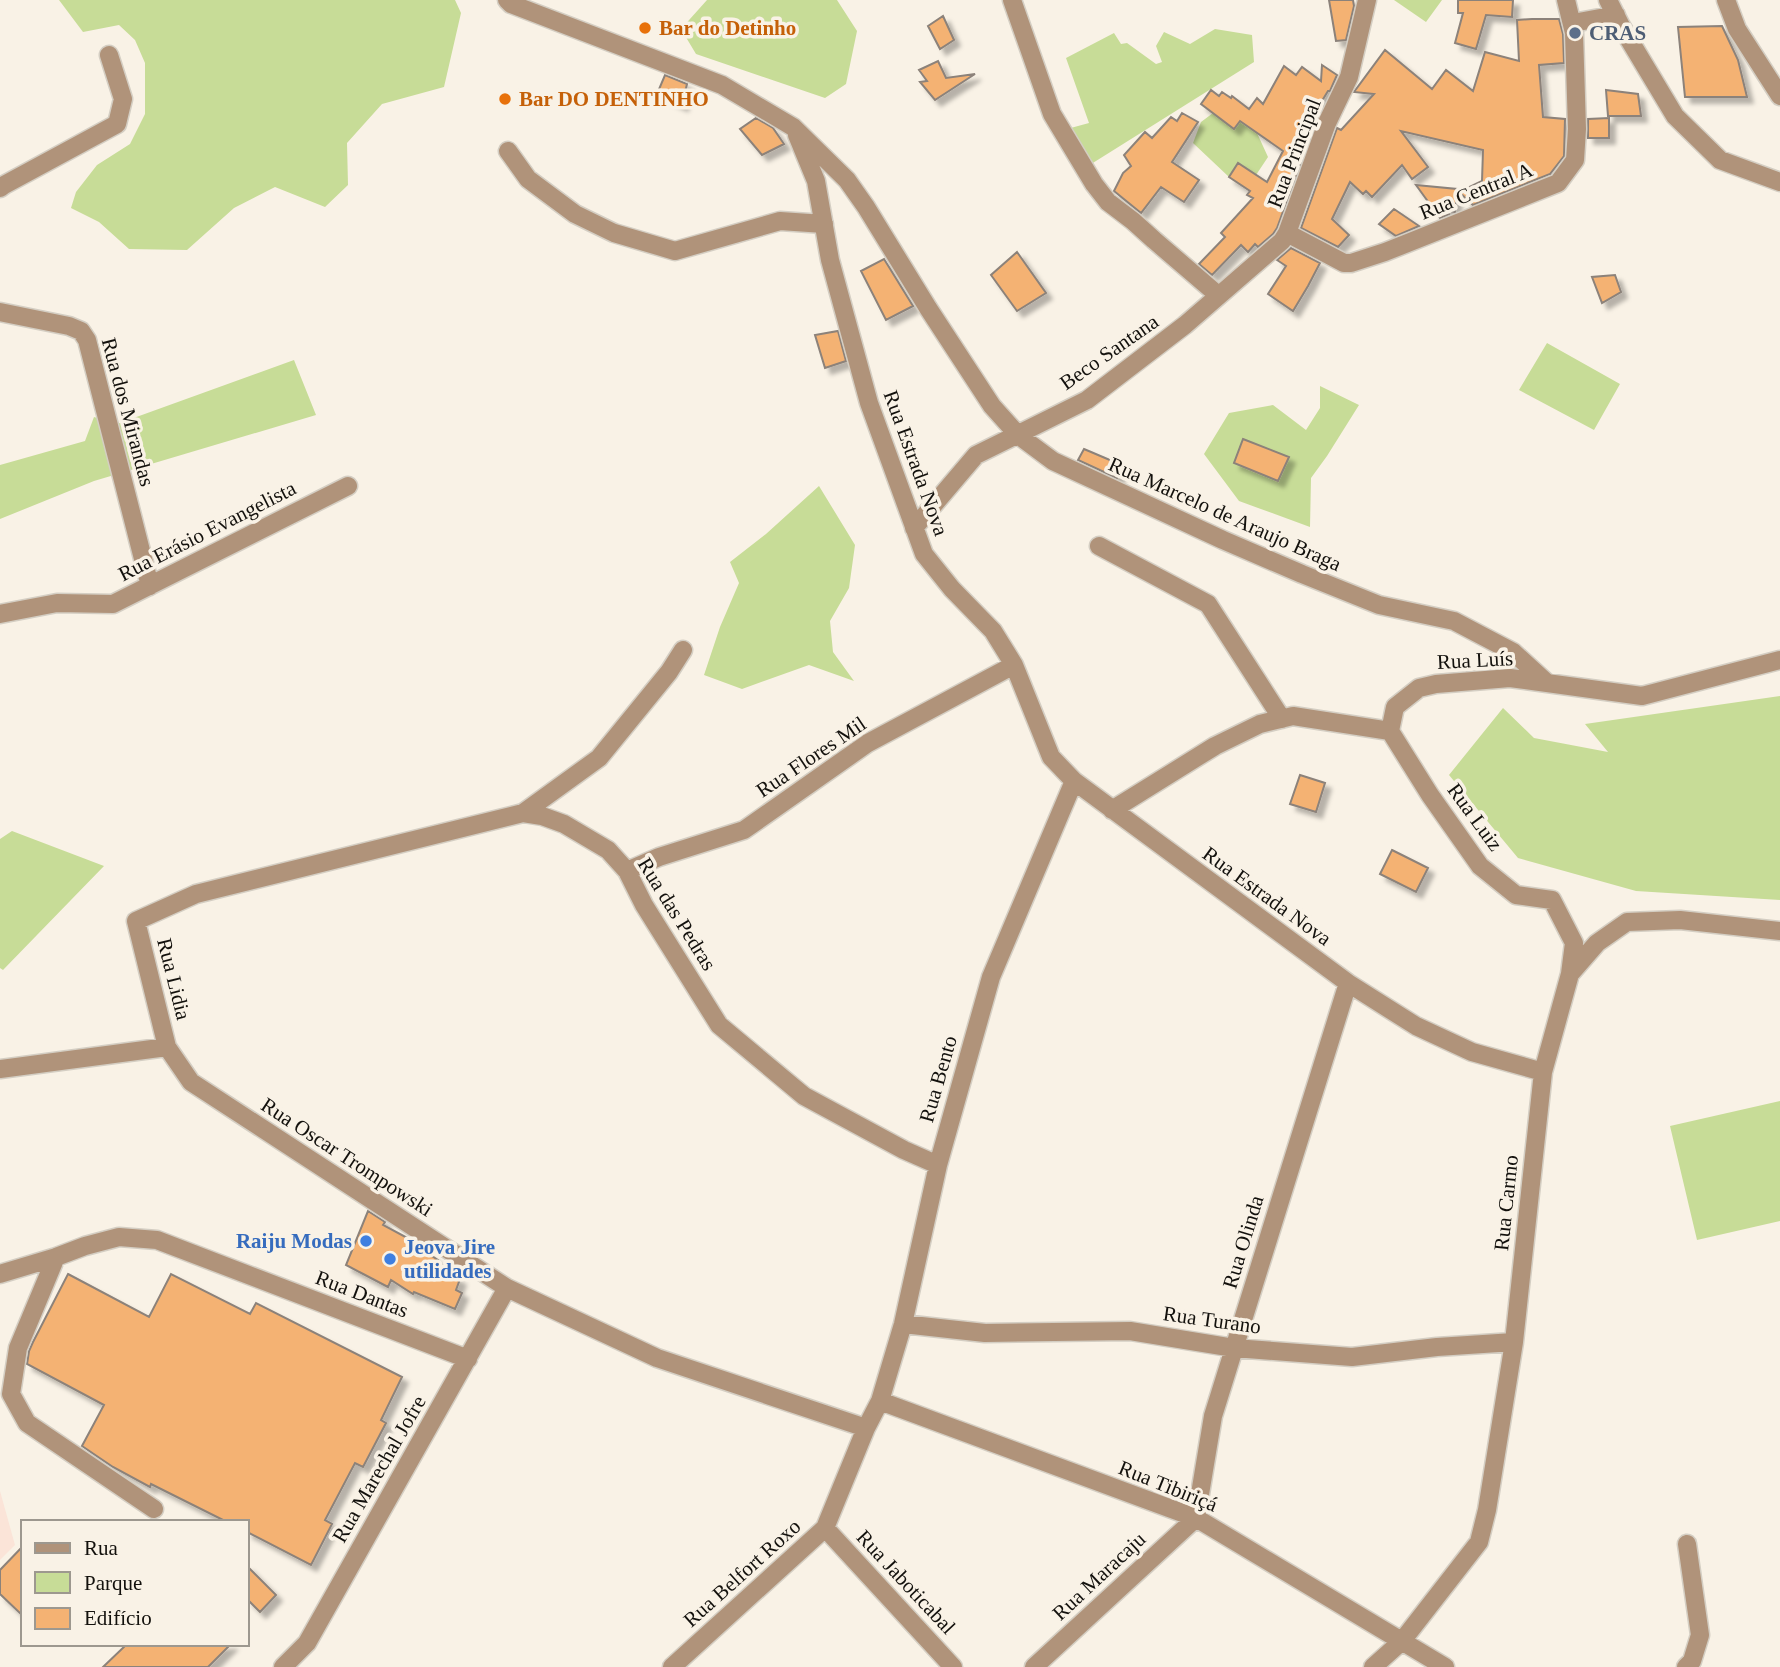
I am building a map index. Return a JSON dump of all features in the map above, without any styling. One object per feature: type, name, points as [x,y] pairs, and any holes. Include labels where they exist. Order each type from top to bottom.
[{"type":"street","points":[[1012,0],[1052,114],[1094,184],[1108,201],[1218,295]]},
{"type":"street","name":"Rua Principal","points":[[1218,295],[1282,241],[1287,233],[1327,122],[1349,77],[1367,0]]},
{"type":"street","name":"Rua Central A","points":[[1287,233],[1343,263],[1352,263],[1558,183],[1574,160],[1577,123],[1573,23],[1566,0]]},
{"type":"street","points":[[1726,0],[1737,29],[1780,96]]},
{"type":"street","points":[[509,2],[722,85],[793,127]]},
{"type":"street","points":[[1573,23],[1612,7],[1675,116],[1720,160],[1780,182]]},
{"type":"street","points":[[0,188],[117,124],[123,99],[108,55]]},
{"type":"street","name":"Rua Estrada Nova","points":[[793,127],[816,181],[830,260],[869,403],[924,554],[952,589],[993,631],[1014,665],[1051,757],[1074,782],[1348,983],[1416,1026],[1472,1052],[1543,1072]]},
{"type":"street","name":"Rua Marcelo de Araujo Braga","points":[[793,127],[847,180],[992,406],[1018,435],[1053,461],[1210,535],[1379,605],[1454,621],[1513,652],[1547,683]]},
{"type":"street","points":[[508,151],[528,179],[575,214],[614,233],[675,251],[780,221],[824,224]]},
{"type":"street","name":"Beco Santana","points":[[1018,435],[1087,400],[1185,326],[1218,295]]},
{"type":"street","name":"Rua dos Mirandas","points":[[0,312],[69,326],[81,331],[87,340],[149,586]]},
{"type":"street","points":[[914,528],[976,455],[1018,435]]},
{"type":"street","name":"Rua Erásio Evangelista","points":[[0,614],[57,603],[113,604],[348,486]]},
{"type":"street","points":[[1099,547],[1208,604],[1282,719]]},
{"type":"street","points":[[523,813],[599,758],[669,672],[683,650]]},
{"type":"street","points":[[1547,683],[1642,696],[1780,660]]},
{"type":"street","name":"Rua Flores Mil","points":[[627,871],[659,857],[744,830],[868,743],[1014,665]]},
{"type":"street","name":"Rua Luís","points":[[1390,731],[1395,707],[1419,688],[1436,684],[1510,678],[1547,683]]},
{"type":"street","points":[[1112,810],[1215,746],[1260,724],[1293,716],[1390,731]]},
{"type":"street","name":"Rua Luiz","points":[[1390,731],[1430,795],[1480,866],[1516,895],[1552,900],[1574,943],[1570,974]]},
{"type":"street","name":"Rua Bento","points":[[880,1401],[903,1324],[938,1165],[991,977],[1074,782]]},
{"type":"street","name":"Rua das Pedras","points":[[136,921],[196,894],[523,813],[542,816],[564,824],[607,850],[627,871],[644,905],[719,1025],[804,1096],[904,1150],[938,1165]]},
{"type":"street","name":"Rua Carmo","points":[[1373,1667],[1402,1641],[1479,1542],[1487,1510],[1514,1342],[1543,1072],[1570,974],[1597,943],[1627,922],[1680,920],[1780,931]]},
{"type":"street","name":"Rua Lidia","points":[[136,921],[167,1047]]},
{"type":"street","name":"Rua Olinda","points":[[1196,1518],[1213,1416],[1348,983]]},
{"type":"street","points":[[0,1069],[167,1047]]},
{"type":"street","name":"Rua Oscar Trompowski","points":[[167,1047],[191,1082],[507,1288],[657,1357],[866,1428]]},
{"type":"street","name":"Rua Dantas","points":[[0,1274],[119,1237],[157,1240],[468,1359]]},
{"type":"street","points":[[56,1257],[18,1348],[11,1394],[27,1423],[154,1509]]},
{"type":"street","name":"Rua Marechal Jofre","points":[[283,1667],[307,1643],[507,1288]]},
{"type":"street","name":"Rua Turano","points":[[903,1324],[985,1333],[1129,1331],[1234,1348],[1352,1357],[1437,1347],[1514,1342]]},
{"type":"street","points":[[866,1428],[880,1401]]},
{"type":"street","name":"Rua Tibiriçá","points":[[880,1401],[1196,1518],[1445,1667]]},
{"type":"street","name":"Rua Belfort Roxo","points":[[672,1667],[825,1528],[866,1428]]},
{"type":"street","name":"Rua Maracaju","points":[[1034,1667],[1196,1518]]},
{"type":"street","name":"Rua Jaboticabal","points":[[825,1528],[953,1667]]},
{"type":"street","points":[[1686,1667],[1692,1661],[1700,1635],[1687,1544]]},
{"type":"shaded area","points":[[0,1491],[15,1545],[0,1560]]},
{"type":"green space","points":[[59,0],[455,0],[461,13],[444,87],[382,104],[347,143],[348,185],[325,207],[275,187],[234,208],[187,250],[129,249],[99,222],[71,208],[76,192],[97,165],[130,144],[145,114],[145,63],[135,40],[119,25],[83,32]]},
{"type":"green space","points":[[707,0],[837,0],[857,31],[846,84],[825,98],[696,54],[681,29]]},
{"type":"green space","points":[[1394,0],[1442,0],[1426,22]]},
{"type":"green space","points":[[1215,29],[1252,35],[1254,62],[1088,166],[1067,129],[1089,123],[1066,58],[1114,33],[1121,44],[1127,43],[1156,64],[1162,62],[1156,46],[1164,32],[1190,44]]},
{"type":"green space","points":[[1213,113],[1233,129],[1239,120],[1257,133],[1268,157],[1256,175],[1238,163],[1229,177],[1193,143],[1201,122]]},
{"type":"green space","points":[[1547,343],[1620,384],[1594,430],[1519,390]]},
{"type":"green space","points":[[294,360],[316,415],[94,481],[0,519],[0,465],[85,441],[94,417],[117,424]]},
{"type":"green space","points":[[1320,386],[1359,405],[1311,478],[1310,527],[1239,501],[1204,454],[1229,413],[1273,405],[1306,430],[1320,408]]},
{"type":"green space","points":[[819,486],[855,545],[849,588],[830,621],[833,652],[854,681],[809,665],[742,689],[704,675],[720,627],[739,583],[730,562]]},
{"type":"green space","points":[[1780,696],[1780,900],[1636,891],[1518,858],[1449,775],[1503,708],[1534,738],[1608,752],[1585,724]]},
{"type":"green space","points":[[12,831],[104,866],[3,970],[0,968],[0,839]]},
{"type":"green space","points":[[1780,1101],[1780,1221],[1697,1240],[1670,1126]]},
{"type":"building","points":[[1329,0],[1353,0],[1346,40],[1336,41]]},
{"type":"building","points":[[1458,0],[1513,0],[1512,17],[1486,15],[1476,49],[1455,43],[1463,13],[1458,13]]},
{"type":"building","points":[[943,16],[954,40],[940,49],[928,26]]},
{"type":"building","points":[[1559,19],[1563,34],[1564,63],[1539,65],[1543,117],[1565,119],[1564,156],[1550,174],[1473,205],[1459,192],[1482,181],[1483,150],[1401,131],[1428,167],[1412,179],[1402,165],[1372,197],[1366,191],[1363,194],[1350,182],[1332,219],[1349,235],[1338,247],[1301,228],[1337,128],[1341,130],[1374,94],[1354,92],[1385,50],[1432,89],[1446,70],[1473,91],[1485,52],[1519,61],[1517,20]]},
{"type":"building","points":[[1722,26],[1738,60],[1747,97],[1685,97],[1678,27]]},
{"type":"building","points":[[938,61],[946,78],[975,74],[935,100],[920,82],[927,81],[919,70]]},
{"type":"building","points":[[1322,65],[1337,75],[1314,114],[1318,116],[1277,228],[1258,247],[1255,244],[1248,252],[1241,245],[1212,275],[1199,264],[1225,237],[1221,233],[1253,198],[1247,195],[1250,191],[1229,177],[1238,163],[1267,182],[1283,151],[1240,121],[1234,129],[1201,104],[1211,90],[1219,96],[1222,92],[1231,98],[1232,96],[1249,109],[1257,98],[1263,104],[1284,66],[1296,75],[1302,67],[1321,81]]},
{"type":"building","points":[[665,75],[687,84],[682,105],[657,94]]},
{"type":"building","points":[[1606,90],[1638,94],[1641,116],[1608,116]]},
{"type":"building","points":[[1182,113],[1198,122],[1172,162],[1199,180],[1184,202],[1161,187],[1141,213],[1114,191],[1123,173],[1131,166],[1124,155],[1145,132],[1152,138],[1171,117],[1177,121]]},
{"type":"building","points":[[756,118],[773,128],[784,144],[762,155],[740,129]]},
{"type":"building","points":[[1609,118],[1609,138],[1588,138],[1588,119]]},
{"type":"building","points":[[1416,185],[1457,189],[1455,212],[1449,211],[1449,214],[1440,218]]},
{"type":"building","points":[[1394,209],[1419,226],[1396,236],[1379,224]]},
{"type":"building","points":[[1291,248],[1320,263],[1293,311],[1268,294],[1286,266],[1277,260]]},
{"type":"building","points":[[1017,252],[1046,293],[1017,311],[991,275]]},
{"type":"building","points":[[884,259],[913,306],[886,320],[861,271]]},
{"type":"building","points":[[1615,275],[1621,292],[1602,303],[1592,277]]},
{"type":"building","points":[[838,331],[846,361],[825,368],[815,335]]},
{"type":"building","points":[[1243,439],[1289,457],[1278,481],[1234,463]]},
{"type":"building","points":[[1084,449],[1124,466],[1117,478],[1078,460]]},
{"type":"building","points":[[1300,775],[1325,783],[1316,812],[1290,804]]},
{"type":"building","points":[[1392,850],[1428,868],[1416,892],[1380,874]]},
{"type":"building","points":[[368,1211],[385,1222],[383,1225],[413,1241],[412,1243],[438,1260],[436,1263],[451,1270],[449,1274],[460,1279],[456,1290],[462,1293],[455,1309],[414,1292],[413,1294],[391,1280],[388,1287],[346,1265]]},
{"type":"building","points":[[68,1274],[149,1317],[171,1274],[250,1314],[256,1303],[402,1377],[381,1420],[386,1423],[363,1467],[355,1463],[325,1520],[332,1524],[311,1565],[248,1533],[248,1520],[223,1520],[151,1484],[150,1487],[82,1446],[104,1405],[27,1364],[33,1342]]},
{"type":"building","points":[[21,1548],[21,1614],[0,1594],[0,1570]]},
{"type":"building","points":[[248,1567],[276,1595],[260,1612],[248,1600]]},
{"type":"building","points":[[125,1646],[229,1646],[208,1667],[103,1667]]},
{"type":"place","name":"Bar do Detinho","points":[[645,28]]},
{"type":"place","name":"CRAS","points":[[1575,33]]},
{"type":"place","name":"Bar DO DENTINHO","points":[[505,99]]},
{"type":"place","name":"Raiju Modas","points":[[366,1241]]},
{"type":"place","name":"Jeova Jire utilidades","points":[[390,1259]]}]
